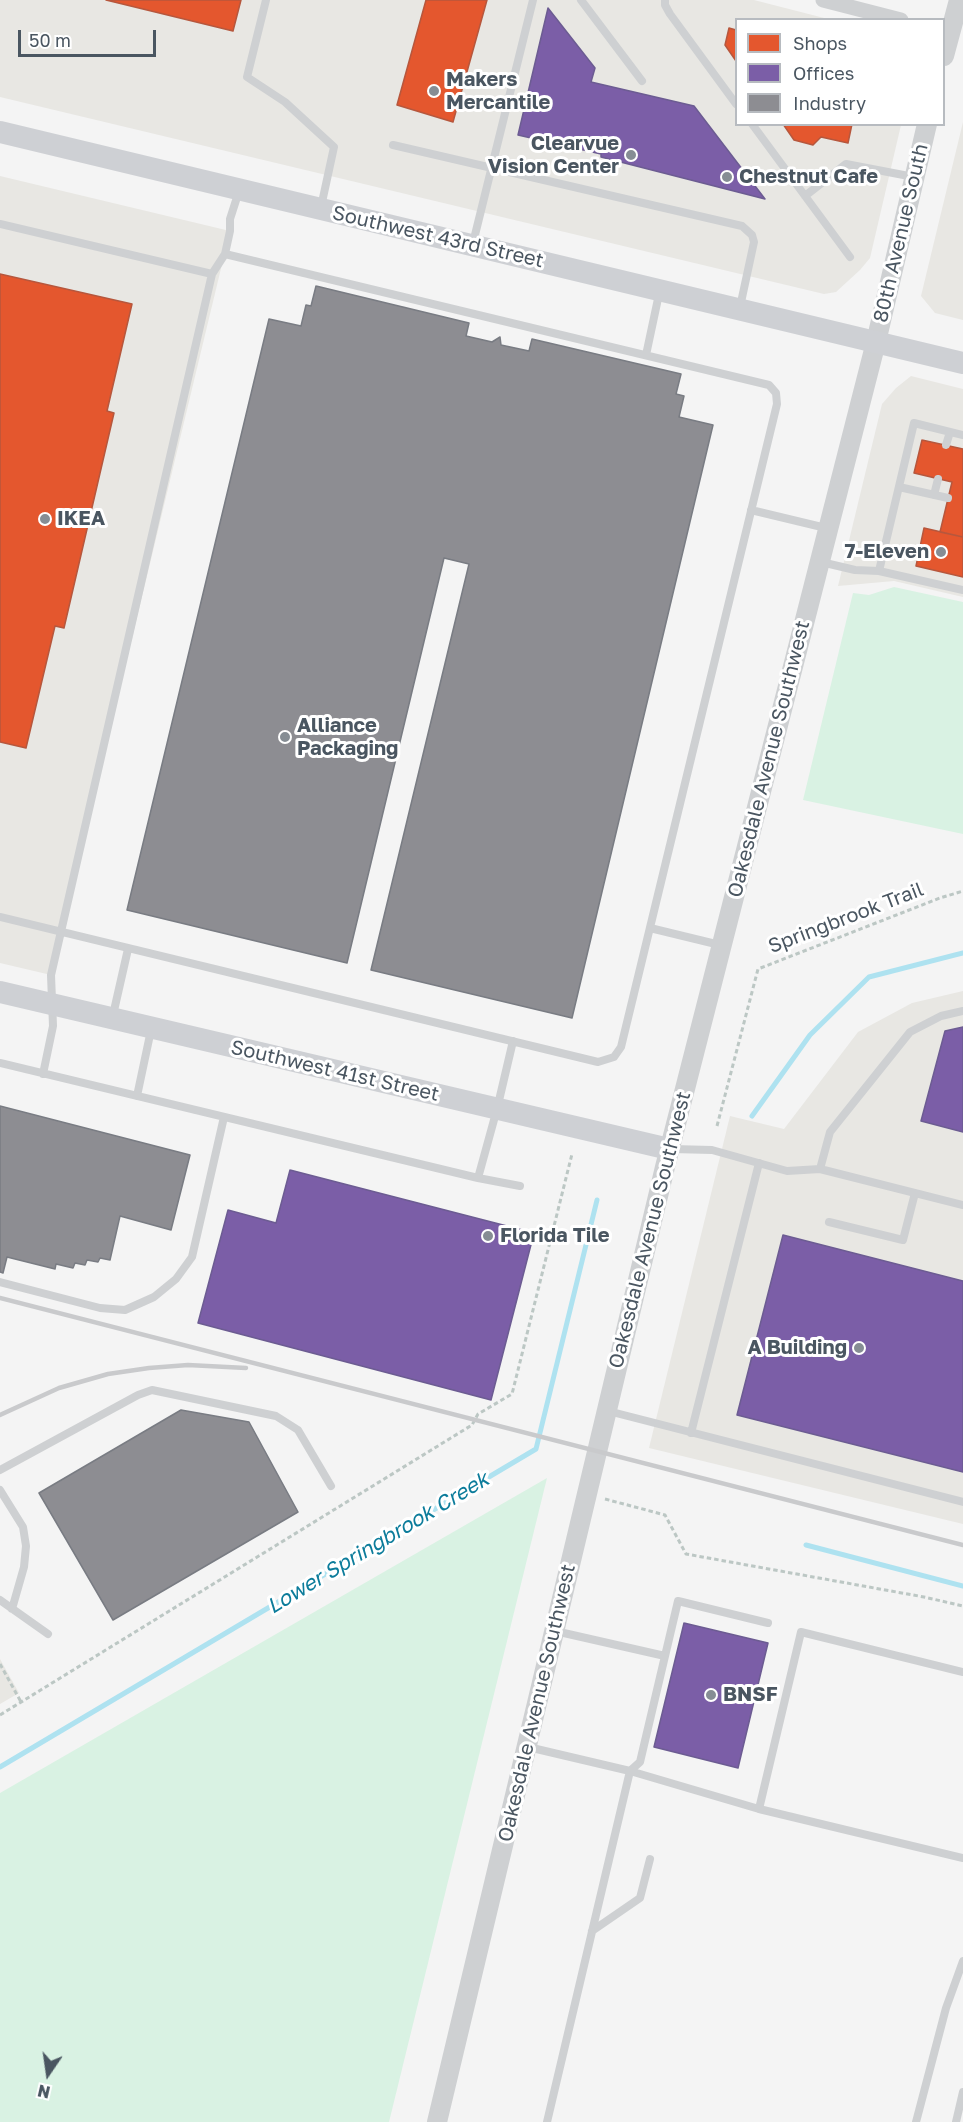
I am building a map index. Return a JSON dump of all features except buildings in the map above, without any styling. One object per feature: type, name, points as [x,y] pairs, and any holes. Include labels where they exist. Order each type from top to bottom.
[{"type":"main road","name":"Southwest 43rd Street","points":[[0,132],[963,363]]},
{"type":"main road","name":"Southwest 41st Street","points":[[0,992],[669,1149]]},
{"type":"street","points":[[823,0],[893,18]]},
{"type":"street","points":[[946,31],[959,0]]},
{"type":"street","name":"80th Avenue South","points":[[876,342],[927,126]]},
{"type":"street","name":"Oakesdale Avenue Southwest","points":[[437,2122],[669,1149],[876,342]]},
{"type":"lane","points":[[266,0],[247,77],[285,102],[334,147],[321,209]]},
{"type":"lane","points":[[473,245],[533,0]]},
{"type":"lane","points":[[581,0],[642,81]]},
{"type":"lane","points":[[665,0],[670,14],[735,103]]},
{"type":"lane","points":[[753,126],[850,257]]},
{"type":"lane","points":[[393,145],[742,226],[752,235],[754,242],[740,308]]},
{"type":"lane","points":[[805,196],[846,164],[915,177]]},
{"type":"lane","points":[[43,1074],[53,1026],[54,1005],[51,975],[212,274],[225,254],[230,219],[239,189]]},
{"type":"lane","points":[[0,224],[212,274]]},
{"type":"lane","points":[[0,917],[598,1062],[614,1057],[621,1047],[777,404],[776,393],[770,385],[225,254]]},
{"type":"lane","points":[[646,355],[660,290]]},
{"type":"lane","points":[[879,571],[914,423],[963,435]]},
{"type":"lane","points":[[946,445],[950,432]]},
{"type":"lane","points":[[934,495],[938,478]]},
{"type":"lane","points":[[899,488],[948,498]]},
{"type":"lane","points":[[751,510],[828,529]]},
{"type":"lane","points":[[819,561],[855,570],[879,571],[963,590]]},
{"type":"lane","points":[[650,928],[721,945]]},
{"type":"lane","points":[[112,1018],[128,949]]},
{"type":"lane","points":[[820,1169],[830,1132],[910,1032],[941,1016],[963,1011]]},
{"type":"lane","points":[[137,1096],[152,1028]]},
{"type":"lane","points":[[478,1179],[513,1041]]},
{"type":"lane","points":[[0,1063],[478,1179],[520,1186]]},
{"type":"lane","points":[[0,1282],[100,1308],[125,1310],[154,1297],[176,1279],[192,1257],[224,1117]]},
{"type":"lane","points":[[669,1149],[712,1150],[787,1171],[820,1169],[963,1205]]},
{"type":"lane","points":[[692,1433],[759,1163]]},
{"type":"lane","points":[[829,1222],[903,1240],[915,1193]]},
{"type":"lane","points":[[0,1470],[138,1395],[152,1390],[276,1416],[298,1430],[331,1486]]},
{"type":"lane","points":[[606,1411],[963,1502]]},
{"type":"lane","points":[[0,1490],[23,1527],[26,1546],[24,1567],[12,1609]]},
{"type":"lane","points":[[0,1600],[48,1634]]},
{"type":"lane","points":[[547,2122],[630,1771],[639,1761],[678,1601],[768,1623]]},
{"type":"lane","points":[[554,1631],[665,1656]]},
{"type":"lane","points":[[759,1809],[801,1632],[963,1672]]},
{"type":"lane","points":[[527,1746],[630,1771],[759,1809],[963,1858]]},
{"type":"lane","points":[[592,1931],[640,1898],[650,1859]]},
{"type":"lane","points":[[916,2122],[946,2008],[963,1961]]},
{"type":"lane","points":[[956,2122],[963,2092]]},
{"type":"path","name":"Springbrook Trail","points":[[717,1126],[758,969],[963,891]]},
{"type":"path","points":[[586,1495],[666,1515],[686,1554],[963,1606]]},
{"type":"path","points":[[0,1664],[21,1702]]},
{"type":"shaded area","points":[[0,0],[754,0],[824,18],[735,18],[735,126],[901,126],[870,258],[836,292],[824,294],[0,97]]},
{"type":"shaded area","points":[[963,122],[963,320],[935,313],[921,296]]},
{"type":"shaded area","points":[[0,176],[230,231],[51,975],[0,963]]},
{"type":"shaded area","points":[[911,376],[963,389],[963,597],[894,581],[838,586],[882,404]]},
{"type":"shaded area","points":[[963,991],[963,1524],[649,1448],[730,1116],[784,1129],[858,1032],[912,1003]]},
{"type":"shaded area","points":[[0,1659],[19,1693],[0,1704]]},
{"type":"green space","points":[[894,587],[963,602],[963,834],[803,800],[853,593],[869,595]]},
{"type":"green space","points":[[547,1478],[389,2122],[0,2122],[0,1793]]},
{"type":"waterway","name":"Lower Springbrook Creek","points":[[752,1116],[810,1035],[869,977],[963,953]]},
{"type":"waterway","name":"Lower Springbrook Creek","points":[[0,1767],[536,1449],[597,1200]]},
{"type":"waterway","points":[[806,1545],[963,1586]]},
{"type":"railway","points":[[0,1298],[963,1545]]},
{"type":"railway","points":[[0,1415],[59,1388],[108,1374],[188,1365],[246,1368]]},
{"type":"place","name":"Makers Mercantile","points":[[434,91]]},
{"type":"place","name":"Clearvue Vision Center","points":[[631,155]]},
{"type":"place","name":"Chestnut Cafe","points":[[727,177]]},
{"type":"place","name":"IKEA","points":[[45,519]]},
{"type":"place","name":"7-Eleven","points":[[941,552]]},
{"type":"place","name":"Alliance Packaging","points":[[285,737]]},
{"type":"place","name":"Florida Tile","points":[[488,1236]]},
{"type":"place","name":"A Building","points":[[859,1348]]},
{"type":"place","name":"BNSF","points":[[711,1695]]}]
